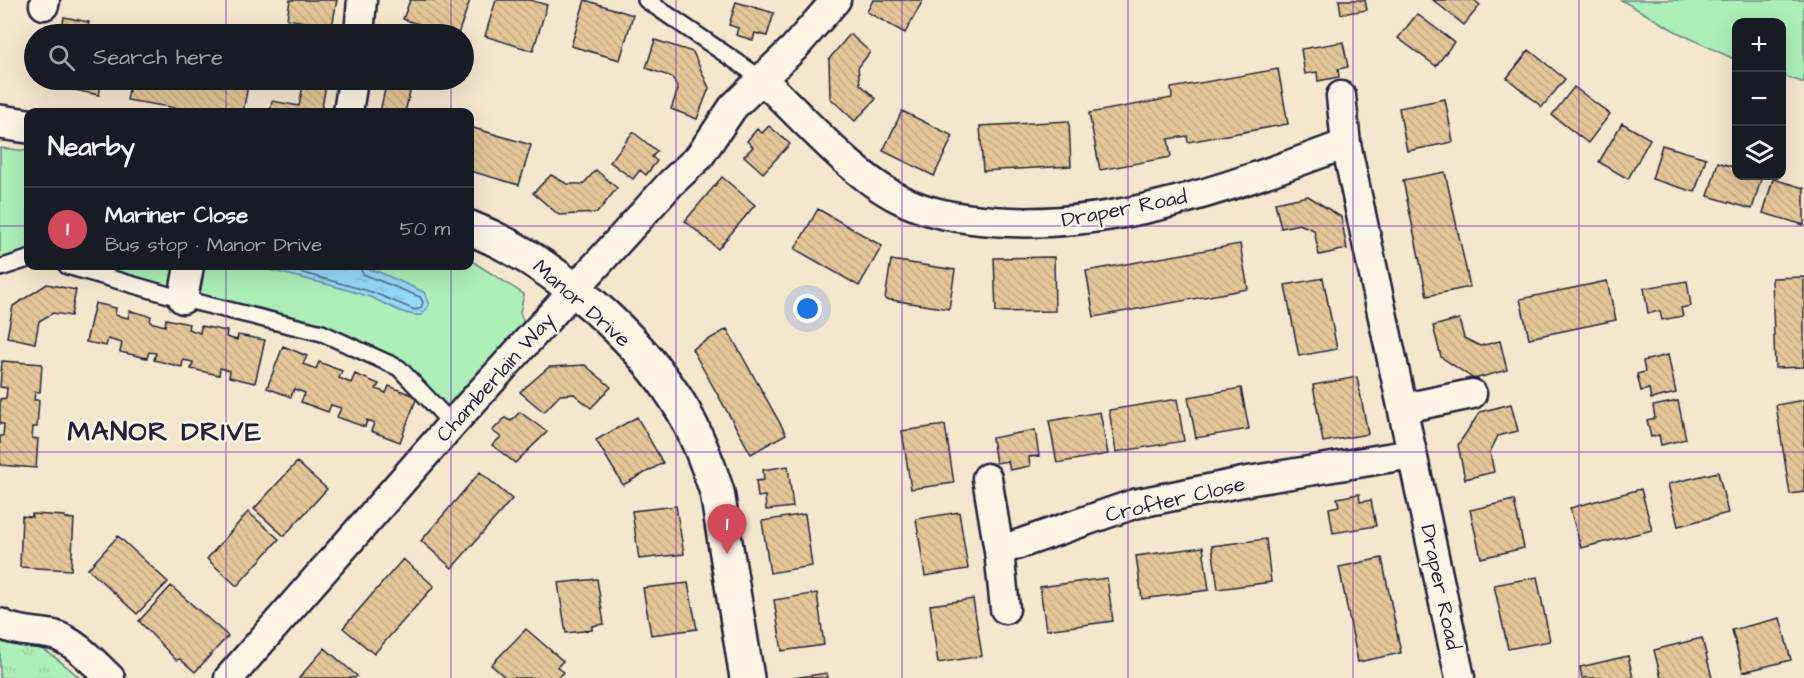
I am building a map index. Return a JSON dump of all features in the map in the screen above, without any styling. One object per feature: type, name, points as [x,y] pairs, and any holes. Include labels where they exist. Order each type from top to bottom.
[{"type":"street","points":[[360,24],[362,0]]},
{"type":"street","name":"Chamberlain Way","points":[[229,678],[452,423],[670,183],[699,158],[733,107],[795,48],[836,0]]},
{"type":"street","name":"Draper Road","points":[[762,79],[867,179],[897,198],[932,212],[1000,222],[1069,222],[1132,211],[1246,179],[1346,144]]},
{"type":"street","points":[[349,108],[351,90]]},
{"type":"street","name":"Draper Road","points":[[1341,96],[1346,144],[1460,678]]},
{"type":"street","points":[[0,122],[24,125]]},
{"type":"street","name":"Manor Drive","points":[[474,230],[520,250],[607,319],[664,383],[695,433],[717,492],[747,678]]},
{"type":"street","points":[[183,299],[188,270]]},
{"type":"street","points":[[1404,408],[1472,394]]},
{"type":"street","name":"Crofter Close","points":[[999,552],[1134,504],[1248,481],[1412,454]]},
{"type":"street","points":[[987,478],[999,552],[1005,609]]},
{"type":"street","points":[[0,623],[7,628],[57,636],[84,652],[110,678]]},
{"type":"lane","points":[[646,0],[762,79]]},
{"type":"lane","points":[[0,268],[24,260]]},
{"type":"lane","points":[[81,270],[183,299],[322,333],[399,369],[452,423]]},
{"type":"green space","points":[[1621,0],[1804,0],[1804,83],[1786,76],[1786,18],[1732,18],[1732,58],[1677,32]]},
{"type":"green space","points":[[0,148],[24,151],[24,255],[0,263]]},
{"type":"green space","points":[[474,263],[524,294],[520,313],[528,334],[451,415],[403,364],[321,326],[104,270],[474,270]]},
{"type":"green space","points":[[0,641],[25,644],[44,650],[80,678],[0,678]]},
{"type":"water","points":[[268,270],[371,270],[424,292],[429,305],[422,315],[409,314],[370,297]]},
{"type":"building","points":[[290,0],[337,0],[333,24],[315,24],[287,19]]},
{"type":"building","points":[[410,0],[470,0],[462,24],[418,24],[403,19]]},
{"type":"building","points":[[496,0],[530,0],[547,5],[533,51],[485,36]]},
{"type":"building","points":[[585,0],[633,15],[620,60],[571,46]]},
{"type":"building","points":[[873,0],[923,0],[905,33],[867,12]]},
{"type":"building","points":[[1339,0],[1365,0],[1367,10],[1341,14]]},
{"type":"building","points":[[1433,0],[1474,0],[1480,5],[1464,25]]},
{"type":"building","points":[[736,2],[774,13],[767,36],[755,33],[753,40],[736,35],[738,28],[729,25]]},
{"type":"building","points":[[1417,14],[1454,42],[1436,66],[1398,38]]},
{"type":"building","points":[[64,17],[89,22],[88,24],[63,24]]},
{"type":"building","points":[[850,34],[870,52],[858,68],[860,84],[876,99],[855,121],[830,98],[829,59]]},
{"type":"building","points":[[655,40],[693,52],[709,88],[697,119],[671,109],[678,89],[672,77],[646,68]]},
{"type":"building","points":[[1343,42],[1348,67],[1338,69],[1339,77],[1318,81],[1317,72],[1305,74],[1301,49]]},
{"type":"building","points":[[1529,50],[1565,79],[1542,107],[1507,78]]},
{"type":"building","points":[[1278,69],[1288,124],[1188,142],[1187,136],[1168,139],[1171,157],[1100,170],[1089,113],[1172,98],[1171,88]]},
{"type":"building","points":[[1574,87],[1610,114],[1588,143],[1552,115]]},
{"type":"building","points":[[75,90],[100,90],[99,95]]},
{"type":"building","points":[[129,90],[247,90],[244,108],[175,108],[127,100]]},
{"type":"building","points":[[302,90],[325,90],[322,108],[271,108],[272,101],[299,106]]},
{"type":"building","points":[[385,90],[410,90],[406,108],[381,108]]},
{"type":"building","points":[[1445,99],[1453,142],[1407,151],[1399,108]]},
{"type":"building","points":[[902,111],[953,136],[934,176],[883,151]]},
{"type":"building","points":[[1069,121],[1071,166],[983,171],[980,126]]},
{"type":"building","points":[[1622,123],[1650,139],[1628,179],[1599,162]]},
{"type":"building","points":[[769,126],[790,144],[763,173],[744,156],[753,147],[747,141],[757,129],[762,133]]},
{"type":"building","points":[[474,128],[531,145],[519,185],[474,172]]},
{"type":"building","points":[[633,132],[657,151],[652,157],[657,161],[646,175],[640,170],[633,179],[610,162]]},
{"type":"building","points":[[1662,145],[1706,158],[1695,192],[1652,179]]},
{"type":"building","points":[[1718,162],[1732,167],[1732,180],[1761,180],[1752,209],[1708,196]]},
{"type":"building","points":[[596,170],[617,188],[597,213],[559,215],[533,193],[551,175],[567,184],[583,184]]},
{"type":"building","points":[[1445,172],[1470,287],[1427,296],[1403,180]]},
{"type":"building","points":[[722,177],[755,205],[718,249],[685,221]]},
{"type":"building","points":[[1773,180],[1804,188],[1804,225],[1763,213]]},
{"type":"building","points":[[1308,196],[1341,217],[1347,249],[1319,255],[1314,230],[1299,224],[1281,228],[1275,203]]},
{"type":"building","points":[[818,209],[882,246],[859,286],[795,249]]},
{"type":"building","points":[[1240,244],[1248,289],[1094,317],[1086,271]]},
{"type":"building","points":[[1054,257],[1055,311],[996,312],[994,258]]},
{"type":"building","points":[[891,260],[955,270],[949,309],[885,299]]},
{"type":"building","points":[[1804,277],[1804,367],[1775,368],[1772,278]]},
{"type":"building","points":[[1323,278],[1337,349],[1299,356],[1285,285]]},
{"type":"building","points":[[1607,281],[1616,320],[1529,338],[1520,299]]},
{"type":"building","points":[[1687,281],[1691,306],[1681,308],[1683,316],[1662,320],[1660,311],[1648,313],[1644,288]]},
{"type":"building","points":[[47,284],[76,290],[71,316],[53,313],[39,321],[35,343],[7,337],[13,306]]},
{"type":"building","points":[[95,303],[116,308],[115,315],[128,318],[130,311],[151,316],[150,322],[165,326],[166,319],[189,324],[188,329],[200,333],[201,326],[227,331],[226,337],[237,340],[238,335],[265,340],[255,383],[229,377],[230,371],[220,368],[219,375],[191,369],[193,362],[183,360],[182,367],[154,360],[156,353],[149,352],[147,358],[120,352],[122,343],[108,339],[106,346],[86,342]]},
{"type":"building","points":[[1459,319],[1464,338],[1480,346],[1500,341],[1507,370],[1474,379],[1441,357],[1433,326]]},
{"type":"building","points":[[727,329],[786,434],[751,454],[692,349]]},
{"type":"building","points":[[283,346],[307,356],[303,364],[316,369],[319,362],[342,371],[339,378],[351,383],[355,374],[379,384],[376,389],[386,393],[389,386],[417,397],[400,442],[371,431],[374,423],[367,420],[365,427],[337,417],[341,408],[331,405],[328,412],[301,402],[305,393],[294,389],[291,397],[267,388]]},
{"type":"building","points":[[1668,355],[1676,393],[1651,399],[1649,389],[1641,391],[1637,374],[1645,372],[1643,361]]},
{"type":"building","points":[[2,361],[42,364],[40,392],[35,392],[34,400],[39,400],[37,427],[33,427],[32,438],[38,439],[36,468],[0,465],[0,436],[3,436],[4,424],[0,424],[0,399],[6,398],[7,388],[0,387]]},
{"type":"building","points":[[585,365],[611,387],[591,408],[574,394],[560,395],[544,412],[520,392],[549,367]]},
{"type":"building","points":[[1357,377],[1368,434],[1323,442],[1313,385]]},
{"type":"building","points":[[1241,388],[1249,429],[1196,438],[1188,397]]},
{"type":"building","points":[[1177,399],[1184,441],[1116,452],[1109,410]]},
{"type":"building","points":[[1804,400],[1804,492],[1790,494],[1776,405]]},
{"type":"building","points":[[1678,401],[1686,439],[1661,445],[1659,435],[1651,437],[1647,420],[1655,418],[1653,406]]},
{"type":"building","points":[[1511,404],[1518,431],[1498,436],[1490,452],[1494,472],[1465,479],[1458,445],[1480,412]]},
{"type":"building","points":[[520,412],[547,432],[515,463],[492,445],[501,437],[492,431],[505,418],[511,421]]},
{"type":"building","points":[[1100,412],[1108,454],[1057,463],[1049,421]]},
{"type":"building","points":[[637,417],[663,463],[623,485],[596,440]]},
{"type":"building","points":[[945,425],[954,483],[911,489],[902,431]]},
{"type":"building","points":[[1035,430],[1039,456],[1029,457],[1030,466],[1010,470],[1008,461],[996,463],[992,438]]},
{"type":"building","points":[[297,462],[327,489],[284,536],[254,509]]},
{"type":"building","points":[[788,466],[793,507],[766,510],[765,496],[758,497],[756,481],[764,480],[763,470]]},
{"type":"building","points":[[480,472],[512,499],[452,568],[421,541]]},
{"type":"building","points":[[1718,472],[1728,513],[1678,526],[1668,484]]},
{"type":"building","points":[[1641,489],[1652,530],[1581,548],[1570,508]]},
{"type":"building","points":[[1359,494],[1360,502],[1371,500],[1376,526],[1333,533],[1329,508],[1339,506],[1337,498]]},
{"type":"building","points":[[1514,500],[1524,548],[1481,558],[1470,510]]},
{"type":"building","points":[[676,506],[684,554],[639,559],[632,511]]},
{"type":"building","points":[[248,512],[279,539],[237,586],[207,559]]},
{"type":"building","points":[[959,512],[968,569],[925,576],[916,519]]},
{"type":"building","points":[[32,514],[65,516],[65,518],[74,519],[71,570],[20,567],[22,516],[32,517]]},
{"type":"building","points":[[805,514],[812,566],[770,573],[762,521]]},
{"type":"building","points":[[118,536],[168,582],[137,614],[88,569]]},
{"type":"building","points":[[1266,539],[1271,582],[1218,589],[1212,546]]},
{"type":"building","points":[[1203,547],[1209,590],[1142,599],[1136,556]]},
{"type":"building","points":[[1382,558],[1401,653],[1358,662],[1339,567]]},
{"type":"building","points":[[403,559],[434,586],[374,654],[343,628]]},
{"type":"building","points":[[1537,577],[1550,641],[1508,649],[1494,585]]},
{"type":"building","points":[[1107,578],[1113,621],[1046,630],[1040,587]]},
{"type":"building","points":[[597,579],[604,624],[592,626],[592,630],[566,633],[558,583]]},
{"type":"building","points":[[688,583],[697,629],[651,635],[643,588]]},
{"type":"building","points":[[171,586],[228,636],[195,672],[180,659],[176,660],[139,621]]},
{"type":"building","points":[[817,593],[824,645],[782,651],[774,600]]},
{"type":"building","points":[[973,599],[982,656],[938,663],[930,605]]},
{"type":"building","points":[[1780,618],[1791,660],[1743,672],[1732,630]]},
{"type":"building","points":[[526,629],[563,661],[557,667],[564,672],[558,678],[506,678],[491,665]]},
{"type":"building","points":[[1702,638],[1712,678],[1661,678],[1654,650]]},
{"type":"building","points":[[325,648],[357,676],[355,678],[299,678]]},
{"type":"building","points":[[1628,656],[1633,678],[1582,678],[1580,667]]},
{"type":"building","points":[[827,673],[828,678],[793,678]]},
{"type":"place","name":"Mariner Close","points":[[727,554]]},
{"type":"district","name":"MANOR DRIVE","points":[[165,431]]}]
